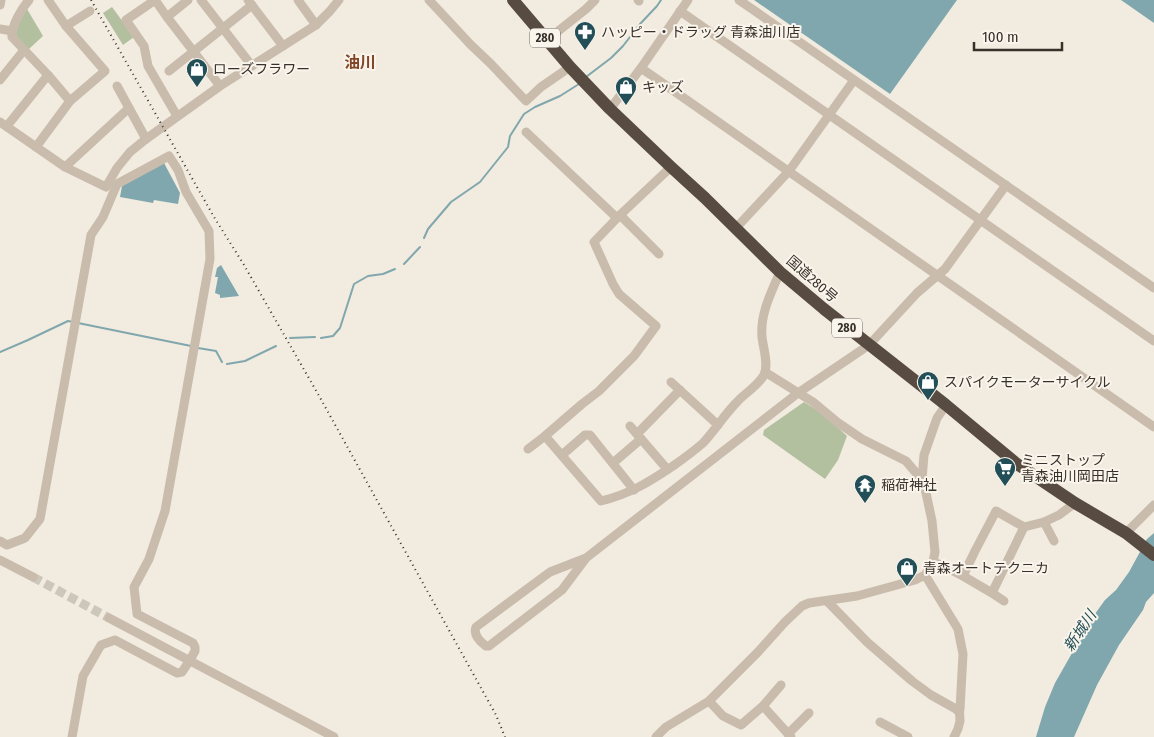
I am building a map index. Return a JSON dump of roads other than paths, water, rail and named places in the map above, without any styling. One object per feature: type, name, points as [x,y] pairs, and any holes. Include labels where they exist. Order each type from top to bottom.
[{"type":"highway","name":"国道280号","points":[[513,0],[577,75],[610,109],[705,198],[780,272],[1017,464],[1075,503],[1131,537],[1154,555]]},
{"type":"street","points":[[0,5],[1,0]]},
{"type":"street","points":[[30,0],[24,6],[12,31],[12,37],[70,101]]},
{"type":"street","points":[[36,148],[70,101],[106,71],[66,26],[48,0]]},
{"type":"street","points":[[177,116],[148,66],[144,46],[126,20],[155,0],[220,86]]},
{"type":"street","points":[[166,17],[188,0]]},
{"type":"street","points":[[201,0],[252,66]]},
{"type":"street","points":[[298,0],[316,25]]},
{"type":"street","points":[[48,75],[3,124],[36,148],[106,188],[116,168],[130,152],[146,139],[220,86],[316,25],[339,0]]},
{"type":"street","points":[[429,0],[526,101],[541,87],[577,75]]},
{"type":"street","points":[[546,40],[595,0]]},
{"type":"street","points":[[610,109],[688,0]]},
{"type":"street","points":[[739,0],[1154,288]]},
{"type":"street","points":[[169,71],[223,28],[250,3],[283,46]]},
{"type":"street","points":[[66,26],[90,11]]},
{"type":"street","points":[[680,12],[1154,341]]},
{"type":"street","points":[[0,29],[12,31]]},
{"type":"street","points":[[0,80],[24,50]]},
{"type":"street","points":[[641,68],[1154,426]]},
{"type":"street","points":[[736,228],[789,171],[854,80]]},
{"type":"street","points":[[117,86],[146,139]]},
{"type":"street","points":[[65,166],[129,108]]},
{"type":"street","points":[[526,132],[659,254]]},
{"type":"street","points":[[0,541],[7,545],[25,538],[40,519],[91,235],[103,217],[117,184],[169,156],[178,170],[186,192],[209,231],[210,259],[165,511],[150,559],[134,587],[137,614],[193,642],[195,651],[182,672],[177,673],[115,640],[101,645],[83,676],[72,737]]},
{"type":"street","points":[[528,449],[599,391],[634,356],[656,326],[619,294],[594,242],[618,216],[671,167]]},
{"type":"street","points":[[586,558],[550,572],[476,627],[476,635],[486,646],[489,646],[562,590],[586,558],[798,393],[869,345],[918,293],[945,269],[1006,185]]},
{"type":"street","points":[[545,436],[602,501],[634,490],[652,480],[702,443],[738,401],[764,376],[763,316],[780,272]]},
{"type":"street","points":[[765,372],[814,402],[837,422],[862,439],[906,461],[922,480]]},
{"type":"street","points":[[672,382],[718,425]]},
{"type":"street","points":[[613,463],[639,437],[680,390]]},
{"type":"street","points":[[656,737],[666,727],[709,700],[802,606],[809,603],[857,596],[915,580],[925,575],[933,562],[935,541],[922,480],[924,455],[937,418],[946,405]]},
{"type":"street","points":[[630,426],[667,469]]},
{"type":"street","points":[[562,455],[585,435],[590,435],[634,490]]},
{"type":"street","points":[[963,576],[996,511],[1024,527],[1044,522],[1059,515],[1075,503]]},
{"type":"street","points":[[1131,537],[1154,505]]},
{"type":"street","points":[[1044,522],[1054,541]]},
{"type":"street","points":[[992,593],[1024,527]]},
{"type":"street","points":[[0,560],[33,577]]},
{"type":"street","points":[[933,562],[941,564],[1004,600]]},
{"type":"street","points":[[925,575],[958,629],[963,654],[960,719],[954,737]]},
{"type":"street","points":[[827,601],[868,642],[912,681],[959,712]]},
{"type":"street","points":[[109,618],[334,737]]},
{"type":"street","points":[[709,700],[723,716],[741,726],[763,706],[781,685]]},
{"type":"street","points":[[763,706],[790,736],[809,713]]},
{"type":"street","points":[[880,722],[908,737]]},
{"type":"water","points":[[754,0],[957,0],[890,94]]},
{"type":"water","points":[[1121,0],[1154,0],[1154,23]]},
{"type":"water","points":[[164,163],[180,193],[178,204],[154,200],[153,203],[120,197],[122,186]]},
{"type":"water","points":[[221,265],[239,296],[220,298],[220,295],[215,293],[218,277],[215,277],[217,268]]},
{"type":"water","points":[[1154,533],[1154,593],[1146,602],[1143,610],[1119,645],[1097,685],[1074,737],[1036,737],[1055,683],[1092,618],[1105,600],[1116,590],[1129,572],[1147,539]]},
{"type":"waterway","points":[[586,77],[623,46],[661,0]]},
{"type":"waterway","points":[[424,238],[428,229],[451,202],[480,182],[508,147],[510,136],[524,114],[579,84]]},
{"type":"waterway","points":[[404,264],[420,247]]},
{"type":"waterway","points":[[321,338],[333,336],[340,328],[354,284],[368,276],[383,274],[395,269]]},
{"type":"waterway","points":[[0,352],[68,321],[73,322]]},
{"type":"waterway","points":[[78,323],[191,346]]},
{"type":"waterway","points":[[290,338],[315,337]]},
{"type":"waterway","points":[[227,364],[245,361],[276,346]]},
{"type":"waterway","points":[[198,348],[216,351],[222,362]]},
{"type":"tunnel","points":[[33,577],[109,618]]},
{"type":"railway","points":[[91,0],[214,217],[244,265],[318,394],[496,715],[505,737]]},
{"type":"place","name":"ハッピー・ドラッグ 青森油川店","points":[[585,51]]},
{"type":"place","name":"ローズフラワー","points":[[197,88]]},
{"type":"place","name":"キッズ","points":[[626,106]]},
{"type":"place","name":"スパイクモーターサイクル","points":[[928,401]]},
{"type":"place","name":"ミニストップ 青森油川岡田店","points":[[1005,487]]},
{"type":"place","name":"稲荷神社","points":[[865,504]]},
{"type":"place","name":"青森オートテクニカ","points":[[907,587]]},
{"type":"district","name":"油川","points":[[360,62]]},
{"type":"water label","name":"新城川","points":[[1080,631]]}]
